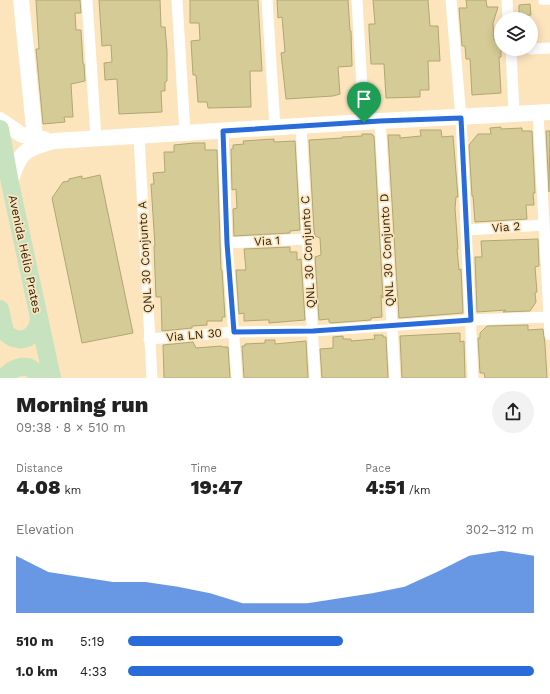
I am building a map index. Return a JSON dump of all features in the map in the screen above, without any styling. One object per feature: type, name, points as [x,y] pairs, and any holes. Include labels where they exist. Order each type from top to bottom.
[{"type":"main road","name":"Avenida Hélio Prates","points":[[0,130],[52,378]]},
{"type":"main road","points":[[0,309],[5,332],[13,338],[23,339],[32,335],[36,330],[39,320]]},
{"type":"main road","points":[[4,378],[11,370],[25,366],[34,371],[38,378]]},
{"type":"street","points":[[21,0],[35,138]]},
{"type":"street","points":[[87,0],[96,138]]},
{"type":"street","points":[[177,0],[185,134]]},
{"type":"street","points":[[266,0],[275,128]]},
{"type":"street","name":"QNL 30 Conjunto D","points":[[357,0],[363,92],[372,122],[392,325],[395,378]]},
{"type":"street","points":[[451,0],[461,118],[473,378]]},
{"type":"street","points":[[507,0],[508,12]]},
{"type":"street","points":[[538,48],[550,48]]},
{"type":"street","points":[[511,56],[514,114]]},
{"type":"street","points":[[10,183],[19,159],[24,153],[37,146],[54,141],[544,112],[544,225],[550,335]]},
{"type":"street","points":[[0,120],[22,135],[54,141]]},
{"type":"street","name":"QNL 30 Conjunto C","points":[[301,126],[315,378]]},
{"type":"street","points":[[223,131],[227,243],[237,378]]},
{"type":"street","name":"QNL 30 Conjunto A","points":[[139,137],[152,378]]},
{"type":"street","name":"Via 2","points":[[467,230],[544,225]]},
{"type":"street","name":"Via 1","points":[[227,243],[307,239]]},
{"type":"street","name":"Via LN 30","points":[[149,339],[234,332],[313,331],[471,320],[550,317]]},
{"type":"lane","points":[[541,2],[550,2]]},
{"type":"building","points":[[36,0],[80,0],[81,13],[75,13],[76,30],[81,30],[85,81],[71,84],[73,117],[64,117],[65,122],[43,124],[36,49],[39,49]]},
{"type":"building","points":[[99,0],[160,0],[161,27],[165,27],[167,51],[167,81],[165,82],[165,91],[161,91],[162,112],[119,114],[117,79],[105,80],[104,63],[112,62],[111,45],[102,46]]},
{"type":"building","points":[[190,0],[258,0],[262,71],[250,71],[251,107],[208,108],[207,102],[198,102],[196,75],[193,75],[191,41],[200,40],[199,23],[190,23]]},
{"type":"building","points":[[277,0],[348,0],[352,66],[338,67],[340,94],[333,96],[286,99],[281,53],[285,52],[282,17],[278,18]]},
{"type":"building","points":[[373,0],[428,0],[430,26],[438,26],[440,61],[428,61],[429,90],[420,90],[420,97],[386,98],[384,64],[371,64],[369,24],[375,24]]},
{"type":"building","points":[[466,0],[486,0],[487,7],[498,7],[496,12],[494,12],[493,23],[494,56],[501,56],[499,57],[501,93],[472,95],[470,59],[466,59],[465,46],[462,46],[459,8],[467,8]]},
{"type":"building","points":[[530,4],[531,12],[519,12],[519,5]]},
{"type":"building","points":[[501,127],[501,129],[522,128],[522,131],[532,131],[535,193],[533,193],[534,205],[526,205],[527,219],[475,222],[469,145],[478,134],[491,134],[490,128]]},
{"type":"building","points":[[420,130],[441,130],[442,137],[453,136],[458,197],[456,197],[455,208],[457,249],[459,270],[461,269],[463,313],[399,318],[388,135],[400,135],[400,138],[421,136]]},
{"type":"building","points":[[546,131],[550,131],[549,192]]},
{"type":"building","points":[[362,134],[372,134],[374,136],[383,298],[381,295],[382,317],[371,318],[371,320],[331,323],[329,322],[329,319],[319,320],[315,257],[321,255],[320,238],[315,236],[314,230],[309,140],[362,136]]},
{"type":"building","points":[[274,139],[274,142],[295,141],[300,230],[290,231],[290,233],[234,236],[233,209],[237,208],[236,189],[232,190],[231,149],[233,149],[233,145],[244,144],[243,141]]},
{"type":"building","points":[[205,143],[205,150],[217,150],[221,270],[225,317],[222,317],[222,321],[207,321],[207,325],[162,331],[161,297],[156,297],[155,246],[151,184],[154,184],[153,173],[165,172],[164,152],[174,152],[174,145]]},
{"type":"building","points":[[100,175],[133,333],[82,343],[52,198],[63,182],[69,181],[69,179],[82,176],[82,179]]},
{"type":"building","points":[[538,239],[539,266],[535,267],[537,292],[535,293],[536,302],[530,311],[503,312],[506,310],[477,312],[475,257],[482,257],[481,241]]},
{"type":"building","points":[[290,247],[290,252],[297,252],[297,260],[301,259],[305,320],[269,323],[269,320],[244,321],[244,313],[239,314],[236,270],[246,270],[244,249]]},
{"type":"building","points":[[528,325],[528,330],[543,329],[547,378],[485,378],[484,373],[480,373],[478,338],[480,338],[480,333],[487,326]]},
{"type":"building","points":[[460,333],[460,342],[464,341],[465,378],[402,378],[400,336]]},
{"type":"building","points":[[374,335],[383,335],[383,337],[386,337],[388,378],[322,378],[320,349],[333,348],[333,337],[343,336],[343,339],[351,339],[351,341],[375,339]]},
{"type":"building","points":[[265,340],[275,340],[275,344],[306,341],[308,378],[244,378],[242,346],[245,346],[245,344],[265,343]]},
{"type":"building","points":[[193,342],[196,348],[221,346],[228,347],[230,378],[164,378],[163,345]]},
{"type":"route","points":[[461,118],[471,320],[313,331],[234,332],[227,243],[223,131],[364,123],[461,118]]}]
